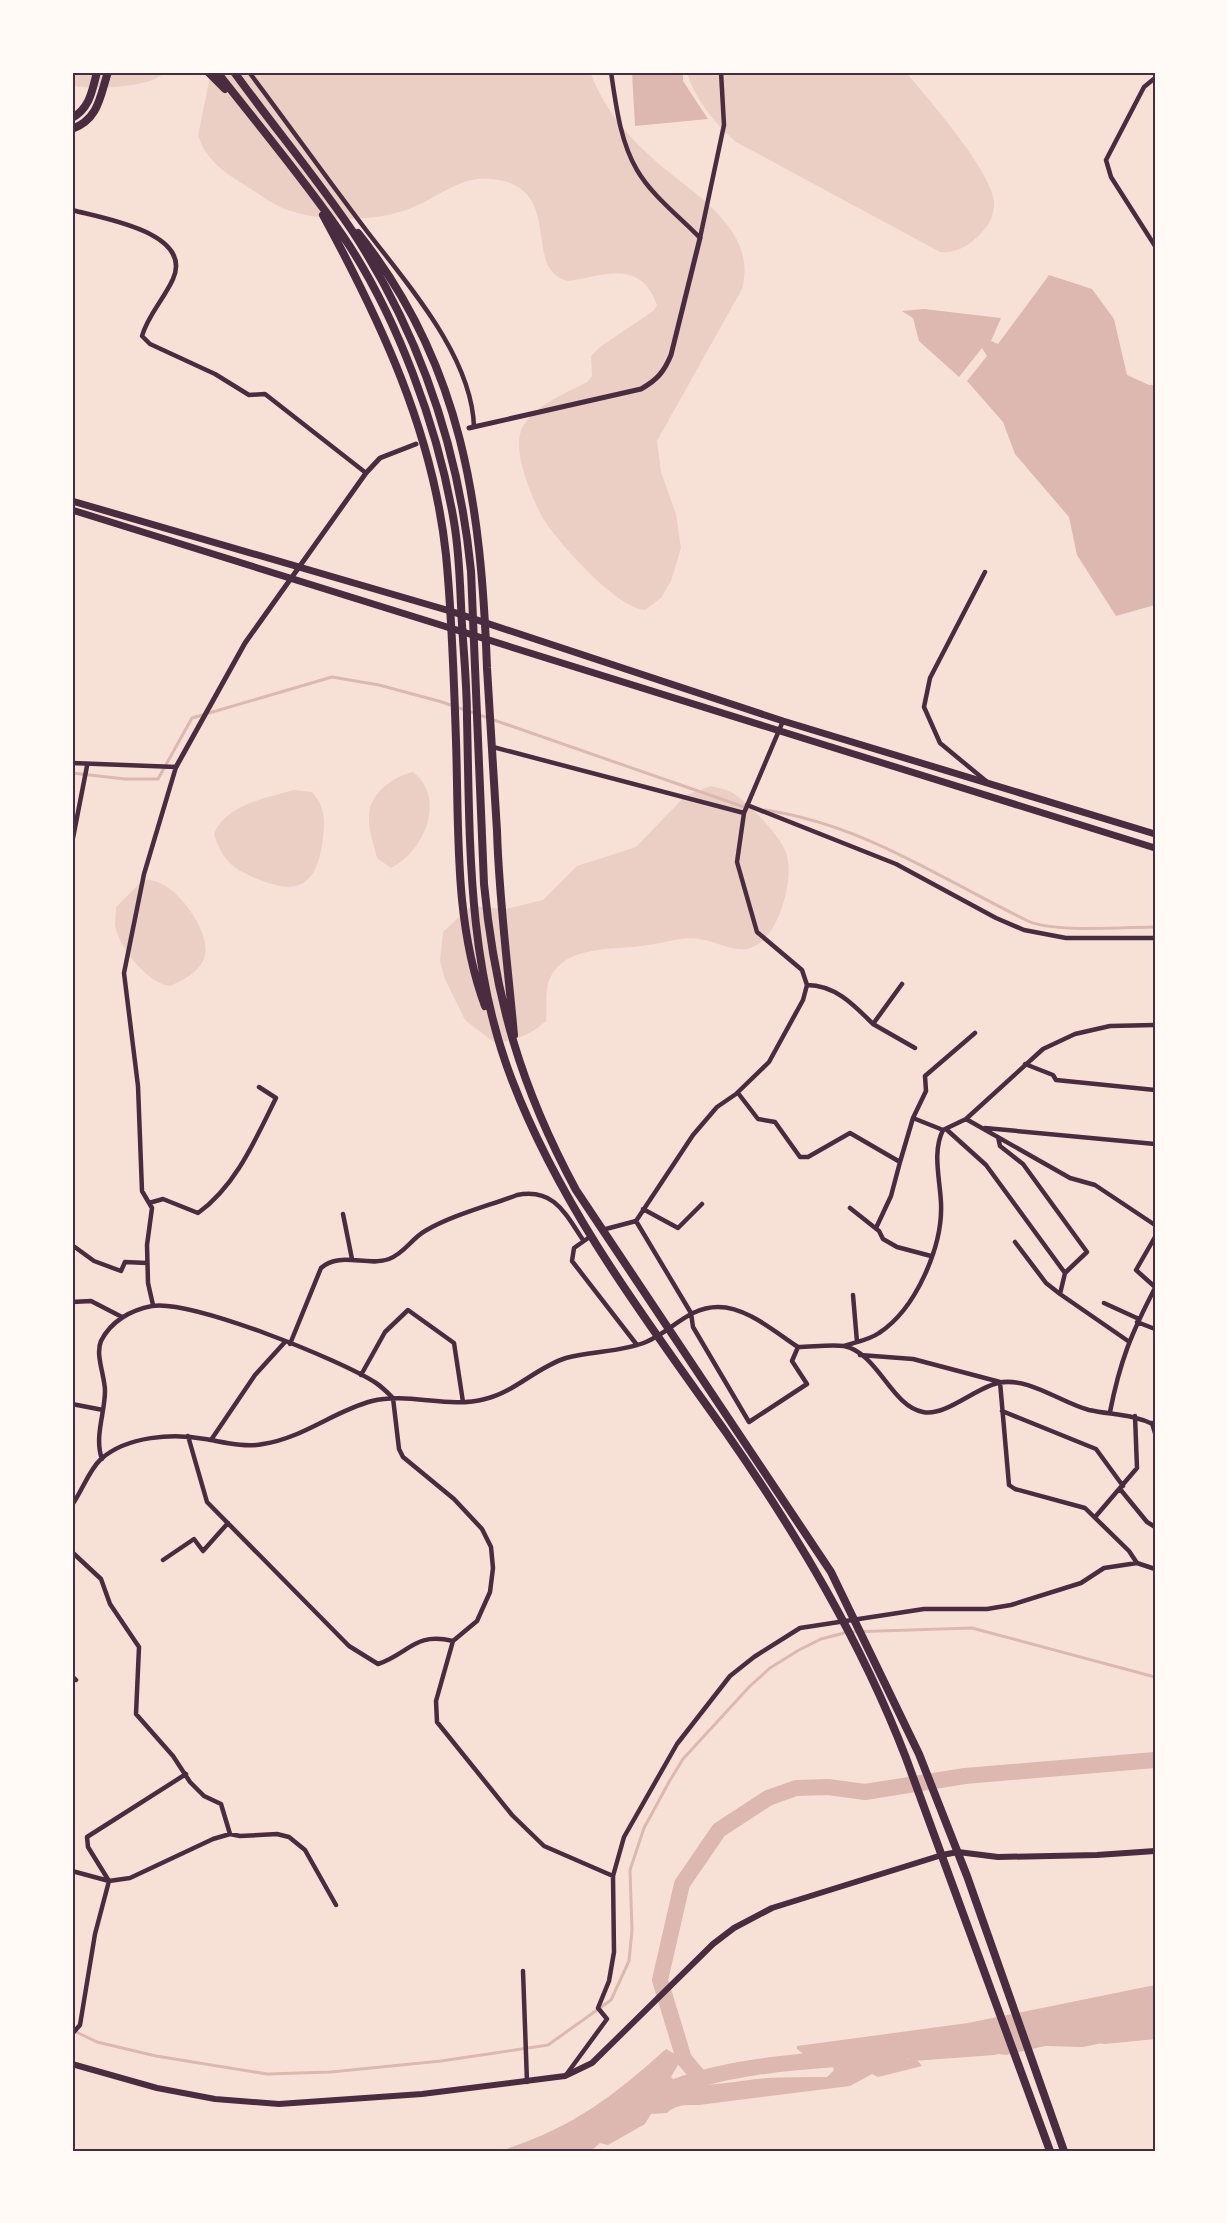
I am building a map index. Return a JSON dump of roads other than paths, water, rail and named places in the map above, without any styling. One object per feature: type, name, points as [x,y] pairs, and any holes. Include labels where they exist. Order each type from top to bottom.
[{"type":"highway","points":[[72,118],[81,113],[88,103],[96,72]]},
{"type":"highway","points":[[72,129],[96,111],[108,72]]},
{"type":"highway","points":[[208,72],[249,114]]},
{"type":"highway","points":[[217,72],[345,239],[378,299],[413,373],[435,436],[455,525],[467,713],[473,902],[478,949],[494,1030]]},
{"type":"highway","points":[[234,72],[375,254],[401,294],[432,356],[451,403],[477,519],[487,625],[499,887],[515,1048]]},
{"type":"highway","points":[[317,180],[354,234],[393,301],[423,366],[446,433],[466,520],[473,605],[488,932],[493,966],[524,1081],[547,1135],[602,1230],[831,1572],[919,1754],[968,1876],[1064,2151]]},
{"type":"highway","points":[[309,190],[367,297],[400,372],[428,456],[440,511],[450,611],[461,888],[478,987],[525,1113],[587,1238],[762,1486],[838,1608],[884,1701],[1050,2151]]},
{"type":"main road","points":[[72,501],[450,611],[783,721],[1155,834]]},
{"type":"main road","points":[[72,510],[293,577],[487,641],[1155,848]]},
{"type":"main road","points":[[72,2064],[192,2095],[279,2104],[422,2094],[565,2076],[592,2063],[695,1959],[734,1928],[772,1908],[958,1852],[998,1857],[1155,1851]]},
{"type":"street","points":[[249,72],[393,264],[448,346],[467,385],[472,427],[641,389],[655,381],[664,372],[671,355],[700,238],[724,125],[721,72]]},
{"type":"street","points":[[610,72],[621,132],[637,170],[651,188],[700,238]]},
{"type":"street","points":[[1155,78],[1144,87],[1106,160],[1110,177],[1155,246]]},
{"type":"street","points":[[72,210],[146,231],[158,237],[171,250],[176,269],[174,278],[146,323],[142,336],[150,344],[215,374],[249,394],[265,394],[366,473]]},
{"type":"street","points":[[153,1305],[147,1263],[152,1208],[142,1191],[138,1086],[124,973],[144,874],[176,767],[245,643],[366,473],[380,458],[416,444]]},
{"type":"street","points":[[985,572],[930,678],[924,707],[940,743],[988,783]]},
{"type":"street","points":[[602,1230],[636,1221],[693,1135],[717,1107],[738,1093],[769,1062],[803,1000],[807,985],[802,970],[757,932],[737,862],[744,813],[783,721]]},
{"type":"street","points":[[493,747],[744,813]]},
{"type":"street","points":[[72,763],[87,766],[176,767]]},
{"type":"street","points":[[72,843],[87,766]]},
{"type":"street","points":[[747,805],[896,864],[996,918],[1024,930],[1066,938],[1155,938]]},
{"type":"street","points":[[873,1024],[902,984]]},
{"type":"street","points":[[807,985],[822,985],[839,993],[873,1024],[915,1048]]},
{"type":"street","points":[[72,1505],[102,1459],[132,1443],[165,1434],[261,1445],[294,1437],[353,1408],[393,1398],[425,1402],[463,1402],[485,1399],[512,1389],[564,1359],[637,1345],[650,1340],[691,1313],[718,1307],[741,1311],[798,1347],[844,1346],[857,1342],[886,1328],[911,1301],[924,1278],[941,1207],[936,1148],[945,1129],[966,1119],[1043,1049],[1075,1034],[1110,1026],[1155,1025]]},
{"type":"street","points":[[876,1228],[891,1196],[914,1118],[926,1091],[925,1076],[975,1033]]},
{"type":"street","points":[[1026,1064],[1053,1075],[1056,1080],[1155,1090]]},
{"type":"street","points":[[149,1203],[163,1199],[198,1213],[206,1207],[243,1162],[276,1098],[259,1087]]},
{"type":"street","points":[[738,1093],[758,1119],[775,1122],[800,1157],[808,1157],[850,1133],[900,1162]]},
{"type":"street","points":[[914,1118],[945,1129],[986,1165],[1065,1273]]},
{"type":"street","points":[[966,1119],[1070,1178],[1095,1185],[1155,1225]]},
{"type":"street","points":[[982,1128],[1155,1144]]},
{"type":"street","points":[[998,1137],[1000,1146],[1023,1164],[1087,1252],[1065,1273],[1060,1294]]},
{"type":"street","points":[[211,1440],[255,1375],[288,1343],[321,1268],[332,1262],[352,1259],[381,1261],[390,1259],[408,1248],[413,1240],[426,1230],[530,1192],[557,1202],[587,1238],[574,1248],[572,1261],[637,1345]]},
{"type":"street","points":[[643,1209],[678,1228],[702,1204]]},
{"type":"street","points":[[850,1208],[876,1228],[883,1239],[897,1247],[931,1256]]},
{"type":"street","points":[[343,1214],[352,1259]]},
{"type":"street","points":[[636,1221],[691,1313],[693,1327],[749,1422],[807,1384],[792,1361],[798,1347]]},
{"type":"street","points":[[1110,1413],[1118,1370],[1128,1341],[1155,1287],[1136,1270],[1155,1237]]},
{"type":"street","points":[[1015,1242],[1046,1283],[1128,1341]]},
{"type":"street","points":[[72,1247],[94,1261],[121,1271],[125,1262],[147,1263]]},
{"type":"street","points":[[853,1295],[857,1342]]},
{"type":"street","points":[[72,1302],[91,1301],[122,1317]]},
{"type":"street","points":[[1104,1303],[1155,1329]]},
{"type":"street","points":[[102,1459],[98,1449],[105,1391],[99,1353],[101,1342],[122,1317],[153,1305],[178,1308],[224,1320],[288,1343],[378,1384],[393,1398],[399,1449],[403,1457],[454,1499],[482,1529],[491,1547],[493,1568],[485,1608],[477,1621],[453,1641],[436,1701],[437,1722],[512,1815],[544,1846],[613,1876]]},
{"type":"street","points":[[361,1375],[385,1332],[408,1310],[454,1343],[463,1402]]},
{"type":"street","points":[[844,1346],[869,1360],[910,1406],[922,1412],[938,1412],[975,1391],[1000,1382]]},
{"type":"street","points":[[860,1355],[913,1359],[1000,1382],[1018,1383],[1088,1410],[1135,1416],[1153,1424],[1155,1433]]},
{"type":"street","points":[[1000,1382],[1010,1485],[1015,1489],[1085,1508],[1096,1516],[1137,1563]]},
{"type":"street","points":[[72,1404],[103,1410]]},
{"type":"street","points":[[1002,1411],[1096,1449],[1147,1522],[1155,1527]]},
{"type":"street","points":[[1096,1516],[1137,1468],[1135,1416]]},
{"type":"street","points":[[188,1436],[207,1502],[349,1646],[378,1664],[423,1639],[435,1637],[453,1641]]},
{"type":"street","points":[[163,1560],[194,1539],[203,1551],[228,1523]]},
{"type":"street","points":[[72,1552],[101,1579],[110,1604],[139,1647],[136,1714],[204,1796],[221,1804],[230,1834]]},
{"type":"street","points":[[565,2076],[607,2019],[598,2008],[609,1981],[614,1952],[613,1876],[624,1837],[677,1744],[730,1676],[772,1644],[800,1628],[924,1609],[987,1609],[1011,1605],[1080,1583],[1104,1568],[1137,1563],[1155,1569]]},
{"type":"street","points":[[72,2034],[80,2025],[95,1934],[109,1881],[88,1848],[87,1837],[186,1774]]},
{"type":"street","points":[[72,1871],[109,1881],[130,1878],[213,1839],[230,1834],[240,1836],[278,1834],[289,1837],[305,1850],[336,1905]]},
{"type":"street","points":[[523,1971],[527,2082]]},
{"type":"waterway","points":[[72,773],[125,779],[158,779],[192,718],[332,677],[379,685],[442,702],[747,808]]},
{"type":"waterway","points":[[765,810],[801,817],[869,841],[1039,925],[1072,928],[1155,927]]},
{"type":"waterway","points":[[72,2030],[97,2042],[156,2056],[267,2074],[331,2072],[441,2061],[548,2045],[611,2000],[629,1961],[632,1930],[630,1870],[644,1828],[683,1759],[750,1686],[770,1668],[799,1650],[821,1639],[848,1632],[972,1628],[1155,1677]]},
{"type":"waterway","points":[[700,2078],[684,2059],[660,1980],[682,1884],[719,1830],[768,1798],[796,1788],[828,1787],[865,1792],[965,1776],[1155,1760]]},
{"type":"waterway","points":[[1104,2036],[1155,2031]]},
{"type":"waterway","points":[[913,2053],[994,2047]]},
{"type":"waterway","points":[[665,2091],[708,2077],[755,2067],[848,2058]]}]
